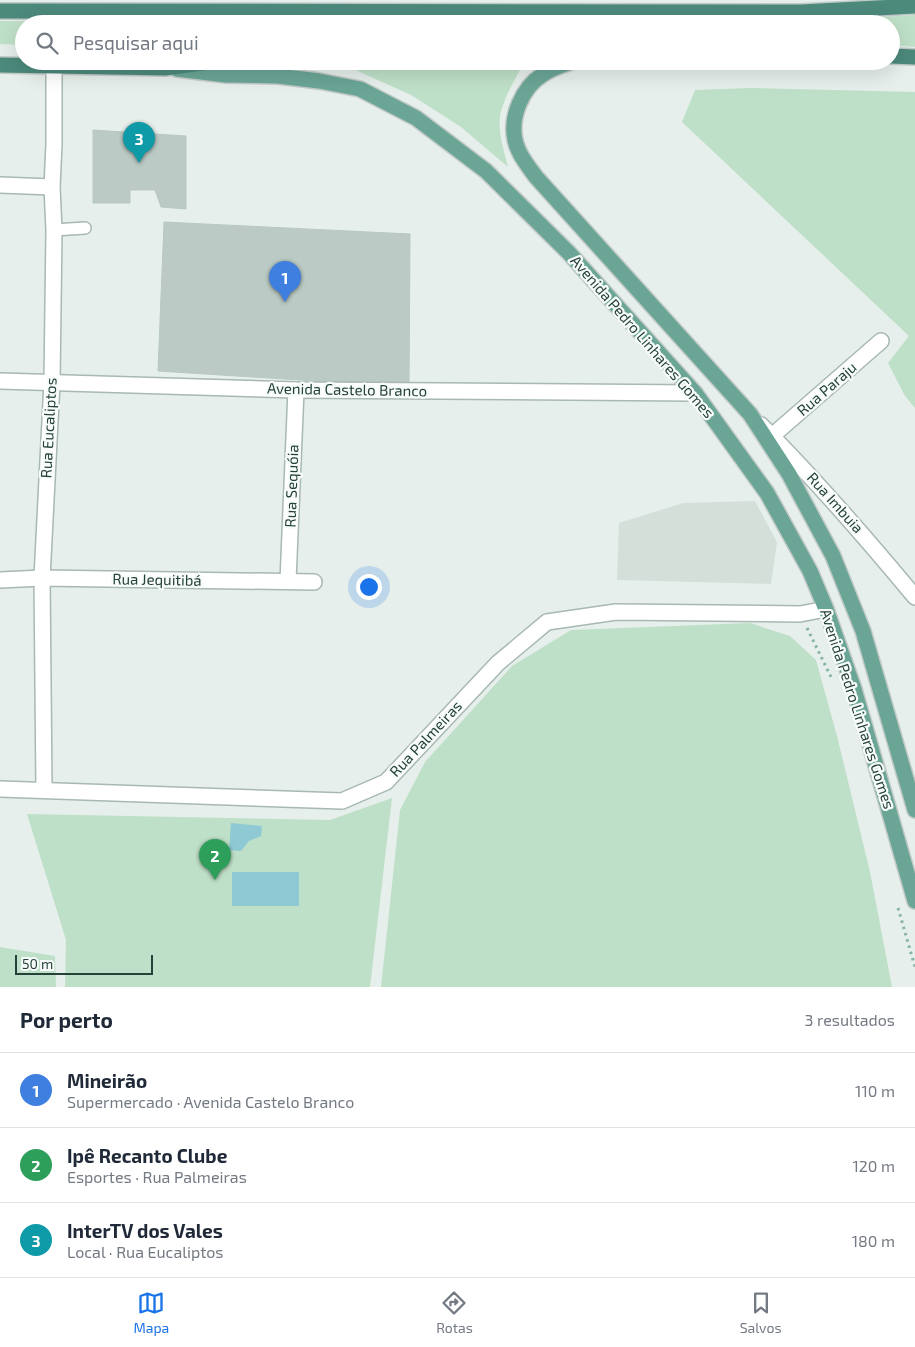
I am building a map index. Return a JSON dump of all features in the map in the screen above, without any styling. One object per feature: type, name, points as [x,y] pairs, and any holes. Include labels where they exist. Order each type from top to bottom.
[{"type":"highway","points":[[0,11],[801,12],[915,6]]},
{"type":"highway","points":[[900,56],[915,57]]},
{"type":"highway","name":"Avenida Pedro Linhares Gomes","points":[[0,65],[15,65]]},
{"type":"main road","name":"Avenida Pedro Linhares Gomes","points":[[182,70],[226,75],[278,76],[320,81],[360,89],[416,118],[486,171],[528,212],[569,253],[695,393],[767,493],[810,571],[826,609],[854,689],[915,901]]},
{"type":"main road","name":"Avenida Pedro Linhares Gomes","points":[[552,70],[541,75],[527,89],[519,105],[514,121],[515,140],[522,157],[536,177],[750,414],[789,474],[833,556],[862,631],[915,810]]},
{"type":"street","name":"Rua Eucaliptos","points":[[44,790],[42,578],[52,382],[54,70]]},
{"type":"street","points":[[0,185],[52,187]]},
{"type":"street","name":"Rua Paraju","points":[[772,436],[881,341]]},
{"type":"street","name":"Avenida Castelo Branco","points":[[0,381],[296,390],[695,393]]},
{"type":"street","name":"Rua Sequóia","points":[[288,581],[296,390]]},
{"type":"street","name":"Rua Imbuia","points":[[750,414],[801,464],[866,537],[915,597]]},
{"type":"street","name":"Rua Jequitibá","points":[[0,580],[42,578],[314,582]]},
{"type":"street","name":"Rua Palmeiras","points":[[0,790],[342,801],[386,782],[498,663],[547,622],[616,612],[800,614],[826,609]]},
{"type":"lane","points":[[54,230],[85,228]]},
{"type":"path","points":[[800,614],[834,684]]},
{"type":"path","points":[[896,901],[915,968]]},
{"type":"shaded area","points":[[755,501],[777,542],[771,584],[617,580],[619,523],[683,503]]},
{"type":"green space","points":[[915,15],[915,47],[900,46],[900,16]]},
{"type":"green space","points":[[0,21],[15,21],[15,45],[0,44]]},
{"type":"green space","points":[[355,70],[520,70],[506,98],[500,116],[503,148],[508,167],[461,127],[411,95]]},
{"type":"green space","points":[[750,88],[915,92],[915,408],[905,396],[888,363],[909,336],[682,122],[695,90]]},
{"type":"green space","points":[[750,623],[790,636],[816,660],[837,736],[870,872],[892,987],[381,987],[400,810],[425,762],[512,666],[571,630]]},
{"type":"green space","points":[[392,798],[370,987],[65,987],[66,940],[27,814],[330,820]]},
{"type":"green space","points":[[0,947],[55,956],[56,987],[0,987]]},
{"type":"water","points":[[231,823],[262,826],[261,836],[249,841],[241,851],[229,850]]},
{"type":"water","points":[[232,872],[299,872],[299,906],[232,906]]},
{"type":"building","points":[[93,130],[186,136],[186,209],[161,207],[155,190],[130,190],[130,203],[93,203]]},
{"type":"building","points":[[164,222],[410,234],[409,387],[158,371]]},
{"type":"place","name":"InterTV dos Vales","points":[[139,163]]},
{"type":"place","name":"Mineirão","points":[[285,302]]},
{"type":"place","name":"Ipê Recanto Clube","points":[[215,880]]}]
